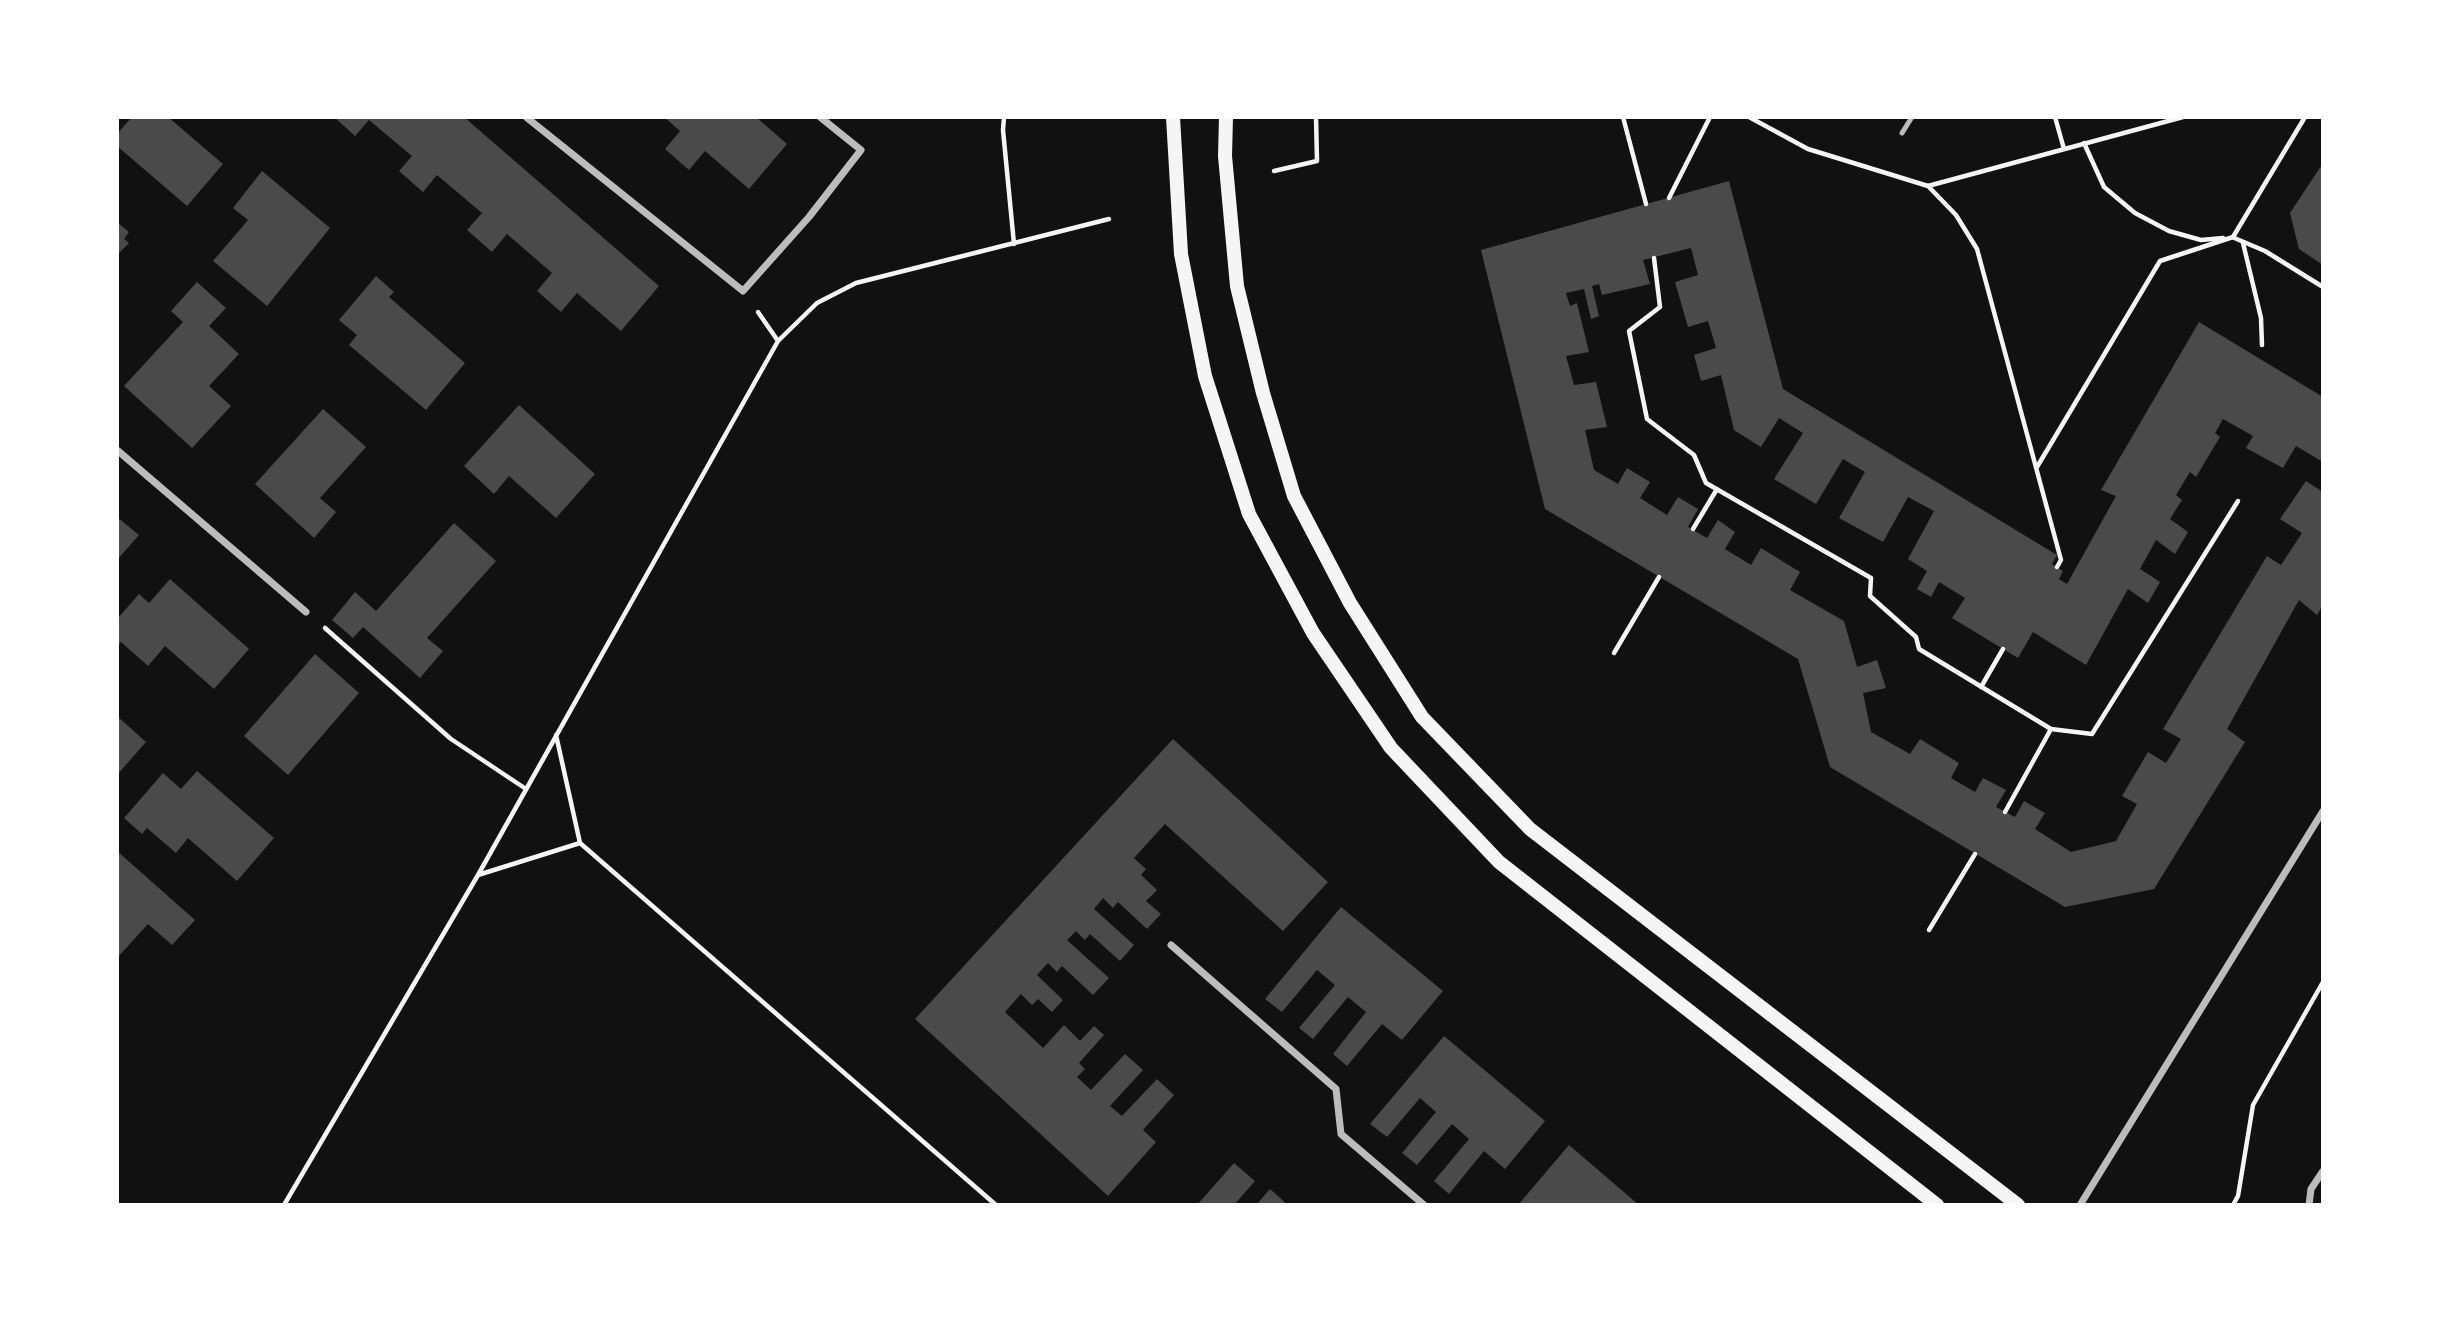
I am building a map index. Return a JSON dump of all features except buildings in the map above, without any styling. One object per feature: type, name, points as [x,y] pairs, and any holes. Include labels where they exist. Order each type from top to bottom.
[{"type":"main road","points":[[1173,117],[1181,254],[1199,349],[1249,514],[1313,633],[1391,748],[1499,862],[1937,1205]]},
{"type":"main road","points":[[1226,117],[1225,156],[1237,286],[1263,393],[1294,496],[1350,603],[1422,717],[1530,829],[2018,1205]]},
{"type":"street","points":[[526,117],[743,291],[809,216],[861,150],[820,117]]},
{"type":"street","points":[[117,450],[306,612]]},
{"type":"street","points":[[2080,1205],[2323,811]]},
{"type":"street","points":[[1171,945],[1336,1089],[1341,1134],[1424,1205]]},
{"type":"street","points":[[2308,1205],[2311,1189],[2323,1171]]},
{"type":"lane","points":[[1902,133],[1912,117]]},
{"type":"path","points":[[1004,117],[1014,244]]},
{"type":"path","points":[[1274,171],[1317,161],[1316,117]]},
{"type":"path","points":[[1623,117],[1646,204]]},
{"type":"path","points":[[1669,198],[1710,117]]},
{"type":"path","points":[[1749,117],[1808,149],[1928,186],[1956,215],[1977,249],[2061,560],[2057,567]]},
{"type":"path","points":[[2055,117],[2064,149]]},
{"type":"path","points":[[1928,186],[2183,117]]},
{"type":"path","points":[[2037,467],[2160,261],[2232,237],[2305,117]]},
{"type":"path","points":[[2084,143],[2104,187],[2135,213],[2169,231],[2201,240],[2232,237],[2265,251],[2323,287]]},
{"type":"path","points":[[284,1205],[478,875],[778,341],[817,303],[856,283],[1109,219]]},
{"type":"path","points":[[2243,243],[2262,317],[2262,345]]},
{"type":"path","points":[[1654,258],[1660,307],[1629,331],[1647,419],[1694,454],[1706,482],[1871,578],[1870,596],[1916,637],[1919,649],[2051,729],[2092,734],[2238,501]]},
{"type":"path","points":[[743,291],[778,341]]},
{"type":"path","points":[[1693,529],[1717,489]]},
{"type":"path","points":[[1614,653],[1659,577]]},
{"type":"path","points":[[306,612],[451,740],[526,789]]},
{"type":"path","points":[[1981,687],[2003,649]]},
{"type":"path","points":[[2005,812],[2051,729]]},
{"type":"path","points":[[556,734],[580,843],[996,1205]]},
{"type":"path","points":[[478,875],[580,843]]},
{"type":"path","points":[[1929,930],[1975,854]]},
{"type":"path","points":[[2233,1205],[2238,1196],[2253,1105],[2323,982]]}]
